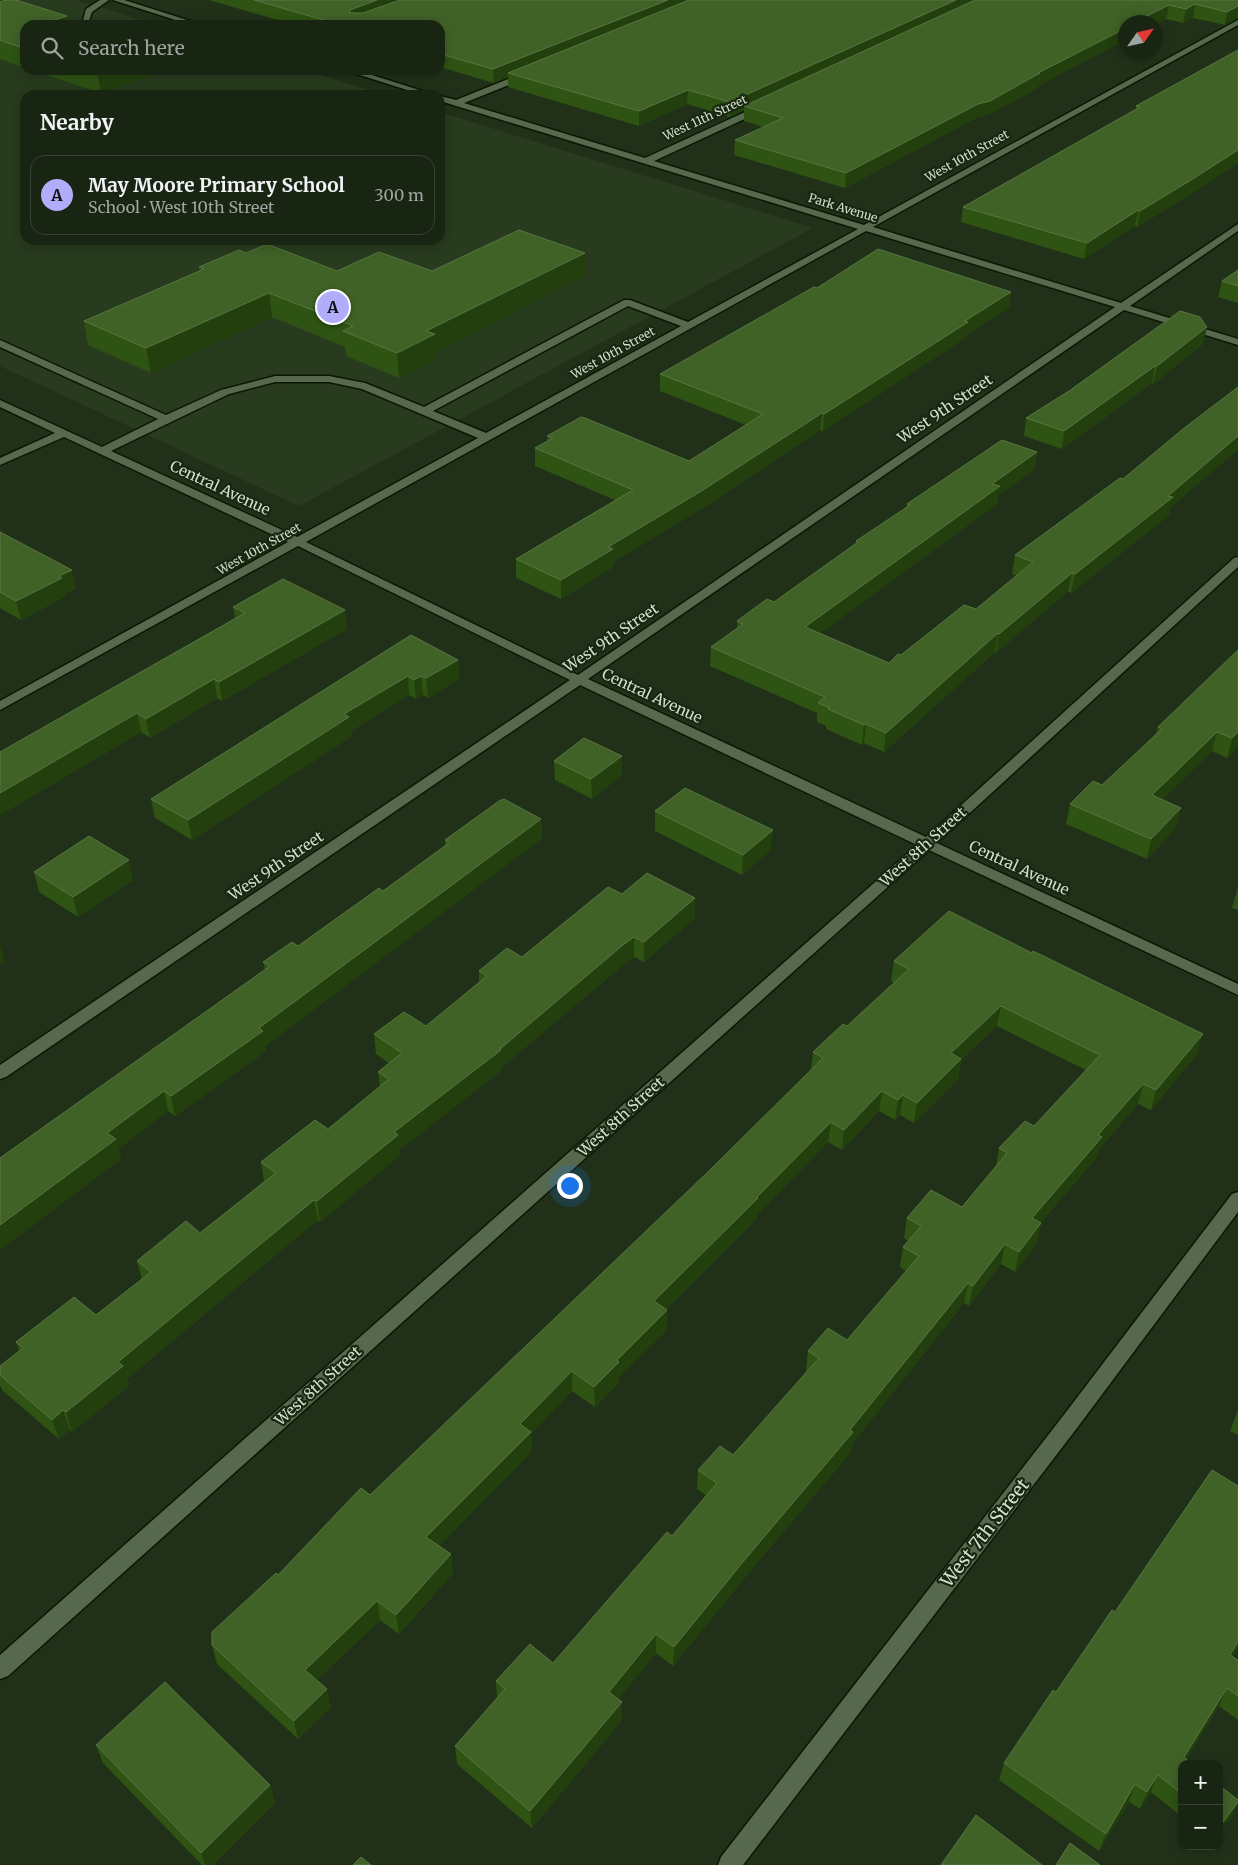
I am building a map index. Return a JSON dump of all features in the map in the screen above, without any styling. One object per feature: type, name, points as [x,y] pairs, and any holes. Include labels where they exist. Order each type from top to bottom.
[{"type":"street","points":[[86,20],[89,11],[105,0]]},
{"type":"street","points":[[117,0],[183,20]]},
{"type":"street","points":[[137,6],[150,2]]},
{"type":"street","name":"West 10th Street","points":[[0,706],[1238,22]]},
{"type":"street","points":[[457,103],[530,74]]},
{"type":"street","points":[[365,75],[414,90]]},
{"type":"street","name":"Park Avenue","points":[[445,99],[1238,342]]},
{"type":"street","name":"West 11th Street","points":[[646,161],[771,103]]},
{"type":"street","name":"West 9th Street","points":[[0,1073],[579,680],[1238,227]]},
{"type":"street","points":[[424,411],[627,302],[688,325]]},
{"type":"street","points":[[0,343],[166,419]]},
{"type":"street","points":[[102,451],[225,392],[275,379],[329,379],[365,386],[486,437]]},
{"type":"street","name":"Central Avenue","points":[[0,403],[298,542],[579,680],[1238,990]]},
{"type":"street","points":[[0,462],[63,433]]},
{"type":"street","name":"West 8th Street","points":[[0,1669],[928,843],[1238,561]]},
{"type":"street","name":"West 7th Street","points":[[729,1865],[1070,1422],[1238,1198]]},
{"type":"shaded area","points":[[0,0],[77,0],[142,20],[20,20],[20,75],[320,75],[369,90],[20,90],[20,245],[445,245],[445,114],[813,228],[299,506],[0,366]]},
{"type":"building","points":[[16,0],[67,16],[55,20],[20,20],[20,47],[0,40],[0,2]]},
{"type":"building","points":[[254,0],[377,0],[350,10],[350,13],[363,13],[400,0],[668,0],[493,69],[445,55],[445,20],[324,20]]},
{"type":"building","points":[[689,0],[956,0],[730,102],[688,90],[639,111],[508,73]]},
{"type":"building","points":[[975,0],[1238,0],[1238,6],[1227,12],[1195,4],[1186,9],[1169,5],[1149,15],[1118,15],[1118,32],[1038,73],[1040,73],[990,101],[978,104],[846,173],[735,140],[783,118],[744,106]]},
{"type":"building","points":[[1238,50],[1238,150],[1087,243],[963,207],[1140,107],[1136,106]]},
{"type":"building","points":[[519,230],[585,253],[426,331],[435,334],[397,353],[343,331],[353,326],[269,293],[146,348],[84,321],[204,269],[199,267],[239,250],[246,253],[265,245],[270,245],[337,271],[379,252],[432,271]]},
{"type":"building","points":[[878,249],[1011,292],[965,321],[968,322],[824,414],[822,413],[703,490],[608,547],[613,549],[561,580],[516,559],[633,490],[535,448],[553,438],[547,436],[581,417],[689,461],[763,414],[660,374],[814,287],[817,288]]},
{"type":"building","points":[[1238,270],[1238,286],[1222,281]]},
{"type":"building","points":[[1180,311],[1200,317],[1207,327],[1157,366],[1064,431],[1026,418],[1069,391]]},
{"type":"building","points":[[1238,387],[1238,436],[1168,496],[1173,497],[1075,574],[1072,573],[998,633],[886,733],[866,724],[864,725],[818,703],[825,697],[711,647],[743,624],[737,621],[767,599],[774,602],[858,542],[856,541],[910,505],[907,504],[1002,440],[1037,452],[992,484],[1000,486],[805,627],[889,663],[898,654],[901,655],[964,605],[976,609],[1033,562],[1015,555],[1120,478],[1123,479],[1183,429]]},
{"type":"building","points":[[0,532],[72,570],[59,576],[62,578],[16,601],[0,592]]},
{"type":"building","points":[[283,579],[345,610],[219,682],[214,679],[146,719],[137,713],[0,793],[0,752],[245,613],[233,607]]},
{"type":"building","points":[[411,635],[458,660],[426,678],[421,676],[414,680],[408,676],[344,714],[349,717],[188,820],[151,799]]},
{"type":"building","points":[[1238,650],[1238,732],[1232,738],[1217,732],[1152,795],[1181,808],[1151,839],[1070,804],[1093,781],[1102,785],[1162,729],[1158,727]]},
{"type":"building","points":[[584,738],[622,756],[591,779],[554,761]]},
{"type":"building","points":[[685,788],[773,830],[743,855],[655,811]]},
{"type":"building","points":[[504,799],[541,819],[259,1028],[263,1031],[171,1096],[164,1091],[107,1133],[116,1139],[0,1225],[0,1158],[270,966],[263,962],[292,942],[298,946],[379,888],[383,891],[449,843],[445,840]]},
{"type":"building","points":[[89,836],[129,860],[73,897],[34,872]]},
{"type":"building","points":[[647,873],[695,898],[644,942],[634,937],[623,945],[501,1050],[394,1132],[398,1135],[317,1201],[314,1200],[118,1362],[123,1366],[66,1412],[63,1410],[52,1420],[0,1375],[0,1366],[23,1348],[16,1342],[74,1297],[96,1315],[151,1272],[137,1261],[186,1221],[200,1233],[276,1173],[261,1162],[315,1120],[328,1129],[389,1079],[378,1072],[402,1053],[374,1034],[404,1012],[426,1026],[487,976],[479,971],[507,948],[522,957],[608,887],[622,894]]},
{"type":"building","points":[[949,911],[1032,953],[1033,951],[1203,1034],[1156,1090],[1143,1084],[1098,1135],[1102,1137],[1032,1218],[1041,1223],[1019,1252],[1005,1244],[973,1286],[968,1283],[850,1430],[853,1432],[674,1647],[656,1634],[609,1692],[622,1702],[530,1811],[455,1746],[505,1689],[496,1681],[530,1644],[553,1663],[667,1532],[672,1536],[717,1483],[698,1470],[720,1446],[733,1455],[819,1358],[808,1351],[828,1328],[847,1340],[919,1256],[903,1247],[921,1226],[907,1218],[931,1190],[962,1207],[1007,1153],[999,1148],[1025,1121],[1034,1126],[1100,1055],[1001,1006],[951,1053],[961,1059],[917,1103],[903,1095],[898,1100],[882,1091],[844,1130],[831,1122],[758,1198],[654,1301],[667,1310],[617,1360],[619,1362],[594,1387],[572,1371],[520,1424],[531,1432],[426,1537],[451,1554],[396,1615],[377,1601],[305,1670],[327,1689],[294,1721],[212,1645],[212,1632],[276,1573],[278,1575],[361,1488],[370,1495],[711,1169],[823,1058],[813,1052],[843,1024],[847,1026],[909,969],[894,961]]},
{"type":"building","points":[[1212,1470],[1238,1486],[1238,1642],[1230,1655],[1238,1660],[1238,1696],[1227,1688],[1184,1757],[1187,1760],[1178,1760],[1178,1791],[1158,1775],[1147,1792],[1135,1784],[1106,1834],[1004,1763],[1053,1690],[1056,1692],[1112,1610],[1115,1612]]},
{"type":"building","points":[[165,1682],[270,1785],[201,1853],[96,1745]]},
{"type":"building","points":[[1223,1788],[1238,1802],[1223,1822]]},
{"type":"building","points":[[976,1815],[1042,1865],[941,1865]]},
{"type":"building","points":[[1070,1843],[1100,1865],[1056,1865]]},
{"type":"building","points":[[361,1857],[371,1865],[353,1865]]},
{"type":"place","name":"May Moore Primary School","points":[[333,307]]}]
